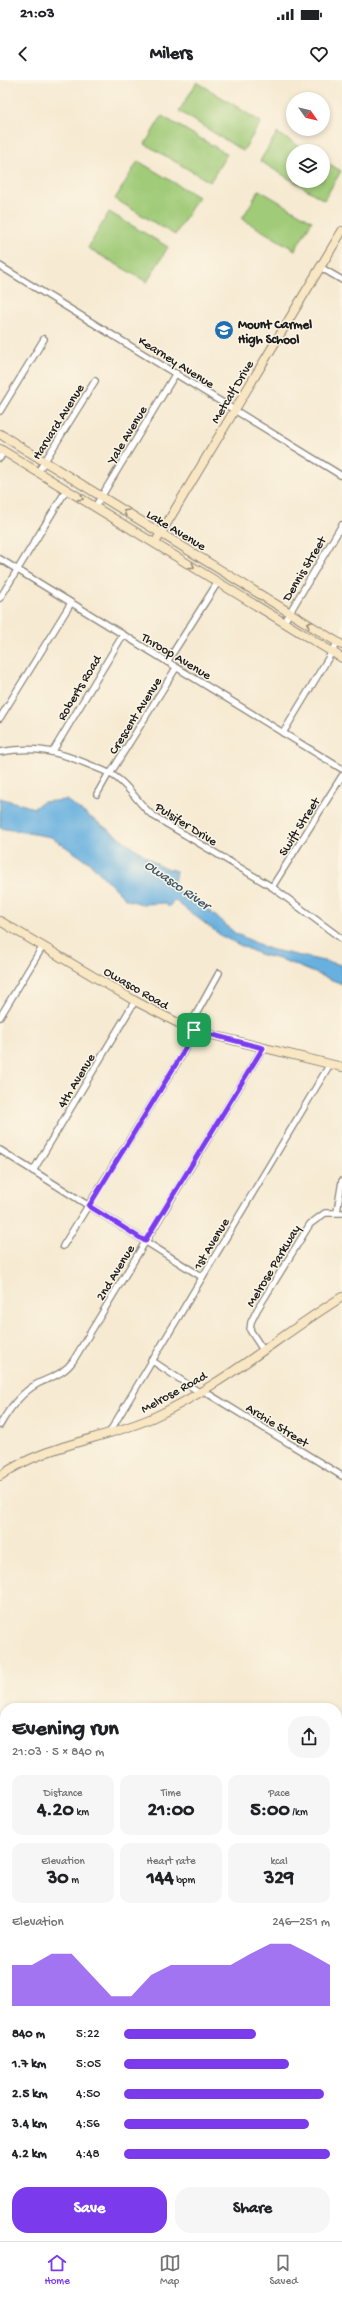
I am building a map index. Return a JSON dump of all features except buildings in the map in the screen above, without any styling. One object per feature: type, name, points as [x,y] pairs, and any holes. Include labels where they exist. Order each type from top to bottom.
[{"type":"main road","name":"Metcalf Drive","points":[[155,544],[160,533],[234,409],[342,231]]},
{"type":"main road","name":"Lake Avenue","points":[[0,434],[340,643]]},
{"type":"main road","name":"Lake Avenue","points":[[1,453],[67,489],[342,658]]},
{"type":"main road","name":"Owasco Road","points":[[0,921],[135,1002],[168,1019],[194,1030],[342,1067]]},
{"type":"main road","name":"Melrose Road","points":[[0,1476],[33,1457],[109,1433],[153,1417],[201,1391],[342,1297]]},
{"type":"street","name":"Kearney Avenue","points":[[0,266],[342,476]]},
{"type":"street","points":[[320,267],[342,280]]},
{"type":"street","points":[[0,411],[44,339]]},
{"type":"street","name":"Yale Avenue","points":[[95,507],[176,374]]},
{"type":"street","name":"Harvard Avenue","points":[[38,472],[95,381]]},
{"type":"street","points":[[0,598],[67,489]]},
{"type":"street","name":"Dennis Street","points":[[284,622],[342,525]]},
{"type":"street","name":"Throop Avenue","points":[[0,559],[342,769]]},
{"type":"street","name":"Crescent Avenue","points":[[167,662],[218,582]]},
{"type":"street","points":[[0,718],[71,603]]},
{"type":"street","name":"Roberts Road","points":[[53,751],[123,635]]},
{"type":"street","points":[[283,733],[332,651],[340,643]]},
{"type":"street","name":"Crescent Avenue","points":[[97,794],[176,668]]},
{"type":"street","name":"Pulsifer Drive","points":[[0,752],[32,748],[53,751],[110,774],[127,786],[141,805],[152,815],[272,887],[342,939]]},
{"type":"street","name":"Swift Street","points":[[272,887],[342,776]]},
{"type":"street","points":[[0,1017],[43,946]]},
{"type":"street","points":[[63,1246],[181,1056],[194,1030],[192,1022],[219,973]]},
{"type":"street","name":"4th Avenue","points":[[33,1171],[135,1002]]},
{"type":"street","name":"2nd Avenue","points":[[0,1425],[10,1409],[23,1394],[38,1384],[56,1376],[70,1365],[263,1048]]},
{"type":"street","name":"1st Avenue","points":[[109,1433],[151,1360],[330,1064]]},
{"type":"street","points":[[0,1150],[202,1277]]},
{"type":"street","points":[[340,1212],[342,1181]]},
{"type":"street","name":"Melrose Parkway","points":[[263,1350],[250,1332],[253,1318],[310,1224],[321,1215],[340,1212]]},
{"type":"street","name":"Archie Street","points":[[151,1360],[342,1476]]},
{"type":"green space","points":[[197,82],[261,122],[243,151],[179,111]]},
{"type":"green space","points":[[162,116],[227,154],[210,182],[145,144]]},
{"type":"green space","points":[[277,133],[296,144],[286,144],[286,177],[260,161]]},
{"type":"green space","points":[[138,161],[198,197],[175,235],[115,199]]},
{"type":"green space","points":[[330,164],[341,171],[324,200],[304,188],[330,188]]},
{"type":"green space","points":[[259,190],[312,221],[295,250],[242,219]]},
{"type":"green space","points":[[109,212],[168,247],[147,282],[88,248]]},
{"type":"water","points":[[0,798],[34,808],[42,802],[66,800],[160,866],[176,871],[174,883],[171,887],[205,907],[235,933],[269,949],[342,965],[342,984],[283,960],[259,954],[223,937],[174,900],[169,907],[164,903],[142,904],[125,899],[90,863],[51,837],[0,828]]},
{"type":"place","name":"Mount Carmel High School","points":[[224,330]]},
{"type":"route","points":[[194,1030],[263,1048],[250,1072],[145,1241],[89,1206],[181,1056],[194,1030]]},
{"type":"water label","name":"Owasco River","points":[[178,884]]}]
